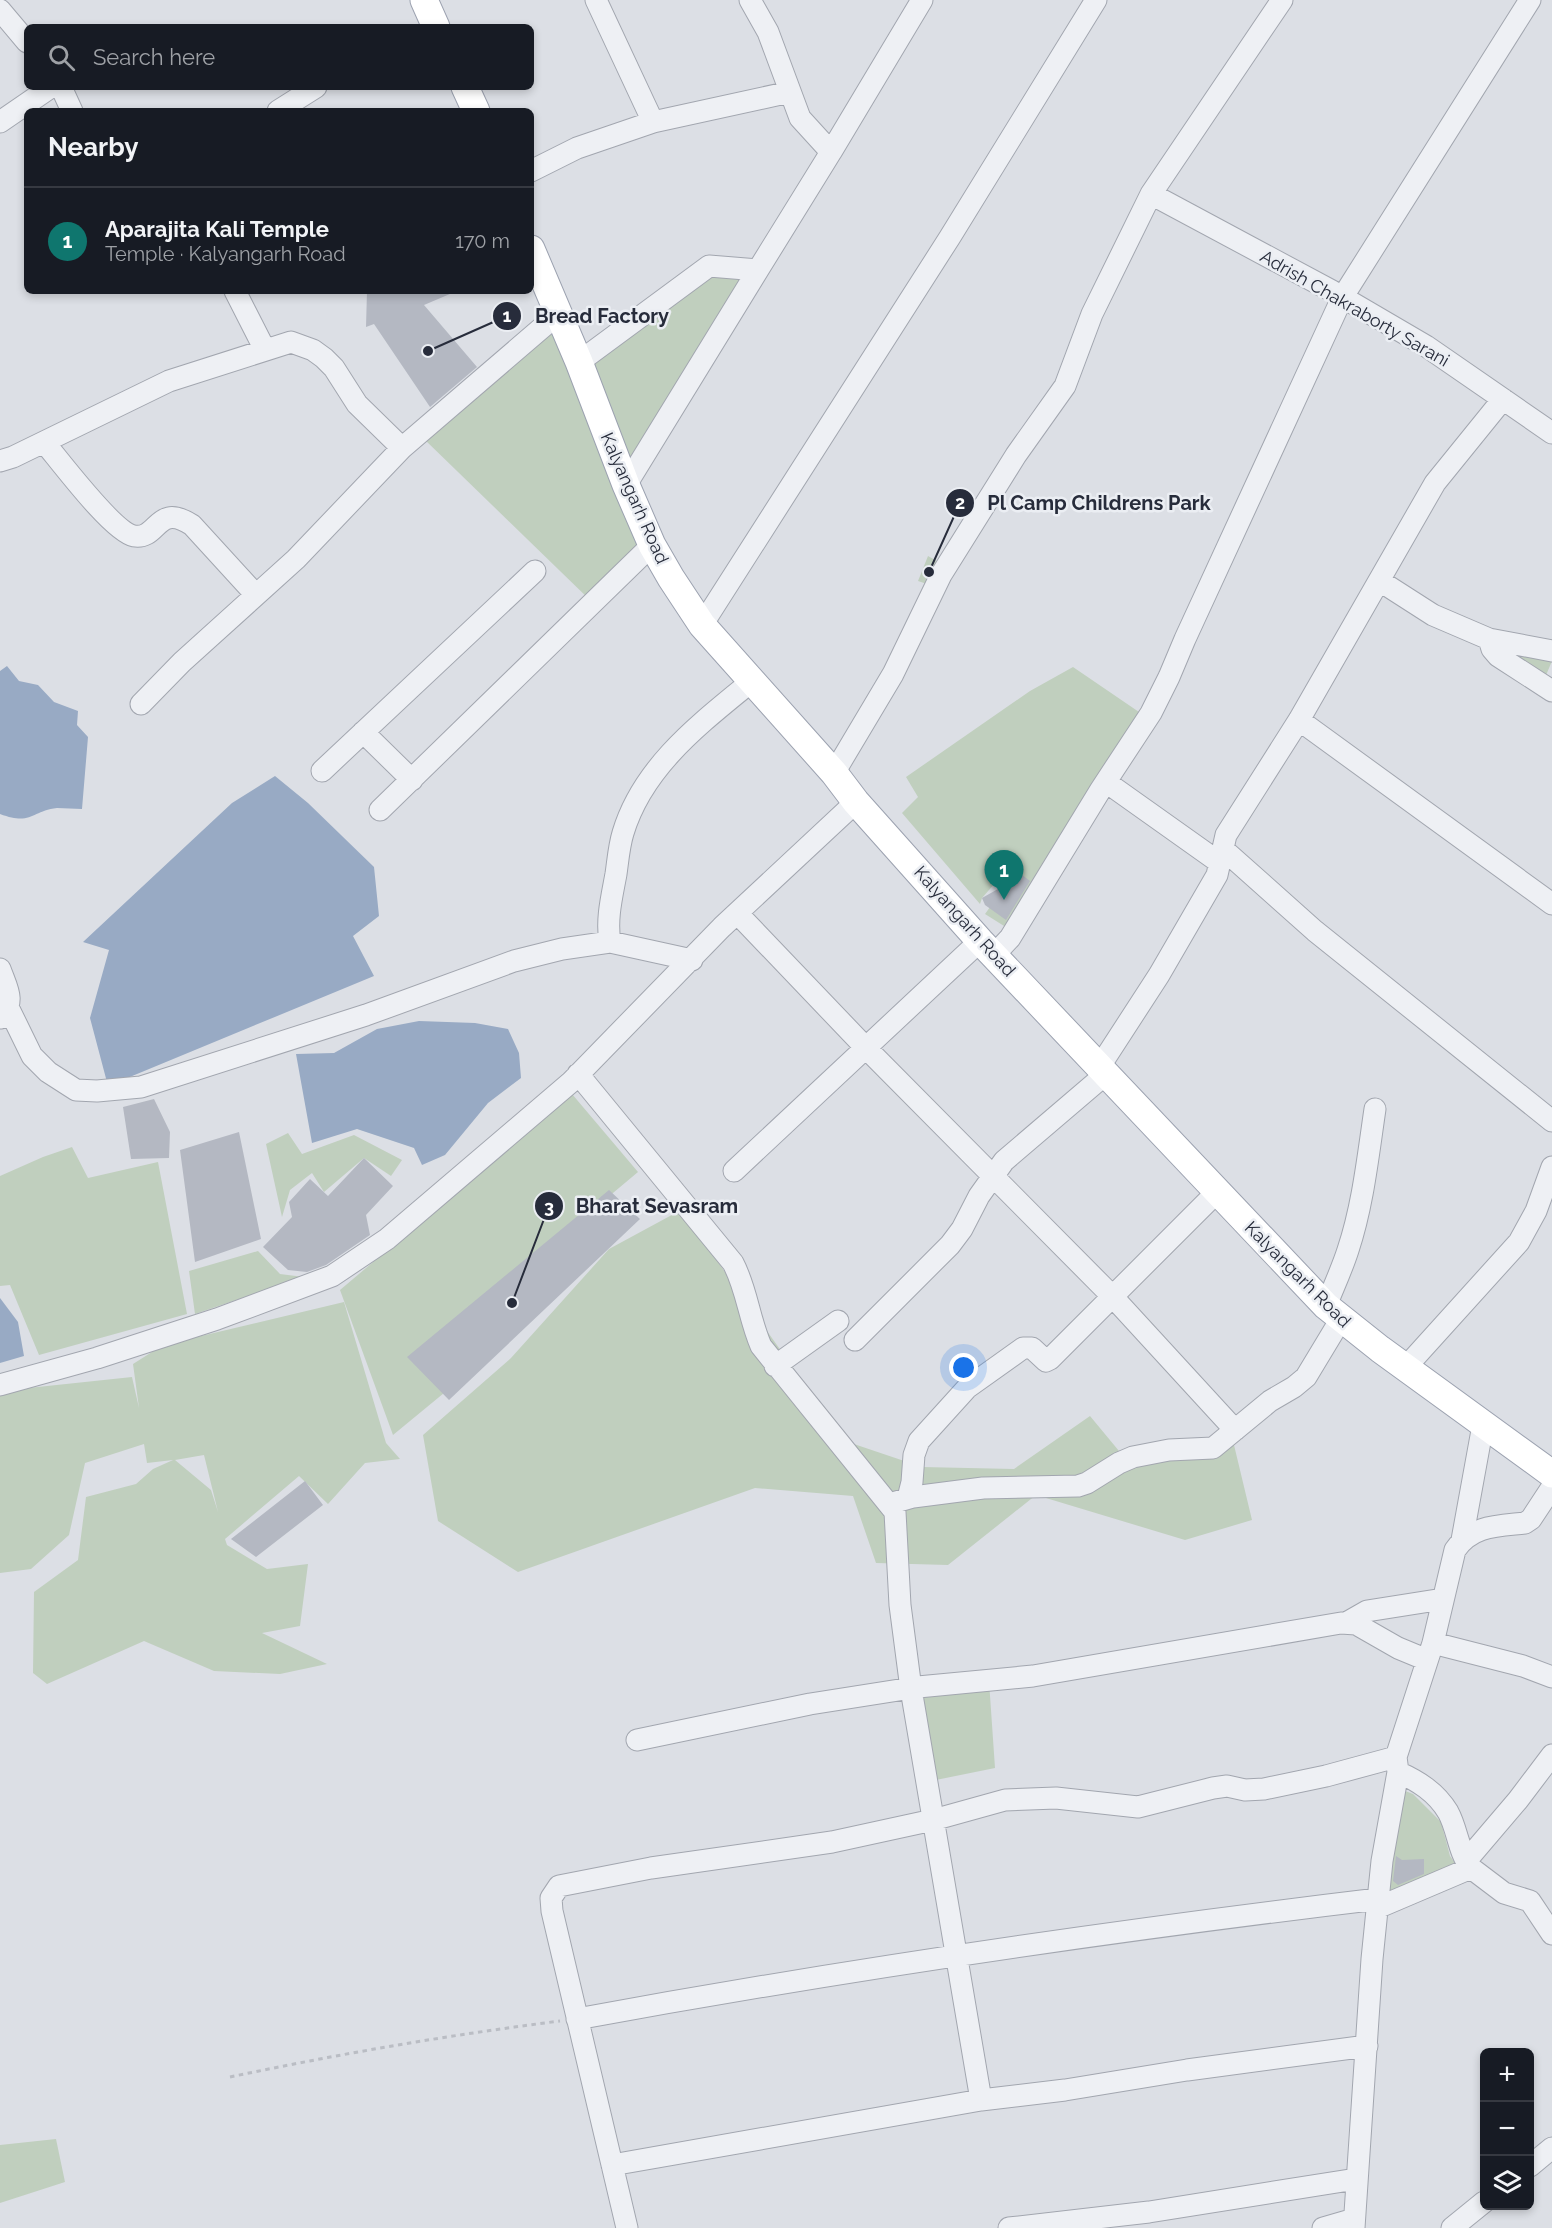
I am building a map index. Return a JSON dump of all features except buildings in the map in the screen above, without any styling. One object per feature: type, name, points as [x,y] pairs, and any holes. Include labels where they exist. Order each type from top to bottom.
[{"type":"main road","points":[[466,90],[475,108]]},
{"type":"main road","name":"Kalyangarh Road","points":[[534,256],[652,545],[702,625],[987,948],[1334,1313],[1552,1474]]},
{"type":"street","points":[[597,0],[653,122]]},
{"type":"street","points":[[750,0],[768,32],[800,118],[831,152]]},
{"type":"street","points":[[626,484],[922,0]]},
{"type":"street","points":[[702,625],[950,237],[1096,0]]},
{"type":"street","points":[[834,773],[893,674],[941,575],[1016,455],[1065,386],[1092,314],[1151,194],[1282,0]]},
{"type":"street","points":[[734,1172],[866,1048],[987,948],[1010,938],[1151,713],[1342,298],[1530,0]]},
{"type":"street","points":[[0,10],[24,38]]},
{"type":"street","points":[[0,122],[47,90]]},
{"type":"street","points":[[62,90],[71,108]]},
{"type":"street","points":[[283,108],[311,90]]},
{"type":"street","points":[[534,170],[577,148],[653,122],[790,92]]},
{"type":"street","name":"Adrish Chakraborty Sarani","points":[[1151,194],[1426,346],[1552,433]]},
{"type":"street","points":[[579,362],[709,266],[758,270]]},
{"type":"street","points":[[239,294],[265,350]]},
{"type":"street","points":[[141,704],[182,662],[296,559],[402,448],[558,314]]},
{"type":"street","points":[[0,461],[13,457],[169,381],[291,342],[313,350],[324,358],[334,368],[357,404],[402,448]]},
{"type":"street","points":[[855,1340],[950,1245],[1004,1161],[1103,1070],[1217,875],[1226,835],[1299,720],[1436,483],[1503,399]]},
{"type":"street","points":[[44,442],[108,517],[125,532],[136,537],[145,535],[166,519],[174,516],[182,519],[192,525],[256,595]]},
{"type":"street","points":[[380,810],[652,545]]},
{"type":"street","points":[[322,771],[535,571]]},
{"type":"street","points":[[1380,581],[1433,615],[1489,639],[1552,651]]},
{"type":"street","points":[[1489,639],[1492,649],[1498,656],[1552,691]]},
{"type":"street","points":[[610,942],[608,929],[610,902],[623,833],[638,797],[661,763],[698,726],[752,681]]},
{"type":"street","points":[[1299,720],[1552,904]]},
{"type":"street","points":[[363,732],[412,780]]},
{"type":"street","points":[[1106,782],[1222,856],[1552,1121]]},
{"type":"street","points":[[0,1385],[97,1358],[217,1319],[332,1276],[387,1239],[578,1074],[737,913],[856,802]]},
{"type":"street","points":[[737,913],[866,1048],[1112,1296],[1235,1430]]},
{"type":"street","points":[[0,969],[10,996],[4,1014],[32,1056],[48,1072],[75,1090],[97,1091],[141,1087],[366,1015],[514,961],[562,948],[610,942],[692,960]]},
{"type":"street","points":[[578,1074],[733,1263],[743,1285],[760,1346],[775,1366],[898,1501]]},
{"type":"street","points":[[898,1501],[983,1488],[1078,1486],[1132,1457],[1169,1450],[1213,1448],[1270,1401],[1294,1387],[1306,1377],[1334,1313],[1365,1176],[1375,1109]]},
{"type":"street","points":[[1407,1367],[1519,1242],[1536,1211],[1552,1167]]},
{"type":"street","points":[[981,2100],[911,1689],[900,1605],[896,1512],[898,1501],[912,1482],[914,1455],[919,1441],[967,1388],[1023,1348],[1032,1348],[1042,1360],[1050,1359],[1217,1192]]},
{"type":"street","points":[[775,1366],[838,1321]]},
{"type":"street","points":[[1323,2228],[1354,2224],[1378,1903],[1397,1765],[1430,1652],[1453,1556],[1462,1540],[1484,1425]]},
{"type":"street","points":[[1462,1540],[1488,1526],[1526,1523],[1540,1508],[1552,1487]]},
{"type":"street","points":[[1346,1623],[1367,1611],[1443,1599]]},
{"type":"street","points":[[637,1740],[810,1704],[911,1689],[1033,1676],[1346,1623],[1356,1624],[1398,1648],[1523,1666],[1552,1677]]},
{"type":"street","points":[[578,2019],[776,1983],[955,1955],[1378,1903],[1468,1865],[1552,1755]]},
{"type":"street","points":[[627,2228],[552,1911],[551,1898],[559,1886],[651,1868],[832,1842],[933,1820],[1005,1800],[1056,1798],[1138,1807],[1213,1788],[1227,1786],[1245,1790],[1264,1789],[1397,1765],[1436,1797],[1448,1813],[1468,1865],[1504,1893],[1530,1901],[1552,1934]]},
{"type":"street","points":[[612,2165],[981,2100],[1367,2046]]},
{"type":"street","points":[[1534,2163],[1552,2148]]},
{"type":"street","points":[[1009,2228],[1149,2212],[1356,2179]]},
{"type":"street","points":[[1452,2228],[1480,2206]]},
{"type":"path","points":[[230,2077],[456,2034],[578,2019]]},
{"type":"green space","points":[[708,272],[749,273],[624,476],[652,545],[593,603],[424,439],[558,314],[581,371]]},
{"type":"green space","points":[[928,556],[942,564],[930,585],[918,581]]},
{"type":"green space","points":[[1501,643],[1552,661],[1544,680]]},
{"type":"green space","points":[[1073,667],[1139,712],[1078,809],[1012,931],[985,914],[1003,889],[996,882],[982,898],[980,904],[902,813],[918,797],[906,777],[1030,691]]},
{"type":"green space","points":[[572,1094],[638,1172],[415,1359],[444,1393],[393,1435],[340,1290]]},
{"type":"green space","points":[[288,1133],[302,1154],[354,1135],[402,1160],[391,1176],[364,1158],[324,1192],[312,1173],[290,1190],[282,1217],[266,1144]]},
{"type":"green space","points":[[72,1147],[88,1178],[158,1162],[187,1314],[39,1355],[10,1285],[0,1286],[0,1176]]},
{"type":"green space","points":[[681,1210],[845,1441],[922,1467],[1014,1469],[1090,1416],[1119,1451],[1172,1441],[1234,1445],[1252,1520],[1185,1540],[1036,1495],[948,1565],[876,1563],[853,1496],[755,1488],[518,1572],[438,1521],[423,1435],[511,1358],[609,1249]]},
{"type":"green space","points":[[258,1251],[280,1274],[304,1277],[195,1314],[189,1271]]},
{"type":"green space","points":[[344,1302],[386,1443],[400,1459],[365,1463],[328,1504],[299,1476],[225,1539],[227,1545],[267,1569],[308,1564],[300,1626],[262,1633],[327,1664],[280,1674],[214,1671],[144,1641],[47,1684],[33,1673],[34,1592],[78,1560],[86,1497],[136,1484],[153,1469],[173,1460],[147,1463],[144,1444],[85,1463],[69,1535],[31,1569],[0,1573],[0,1391],[132,1377],[139,1408],[133,1364],[163,1345]],"holes":[[[204,1455],[218,1512],[211,1490],[175,1460]]]},
{"type":"green space","points":[[989,1681],[995,1768],[926,1782],[911,1689]]},
{"type":"green space","points":[[1395,1787],[1413,1794],[1441,1822],[1450,1856],[1462,1873],[1380,1903]]},
{"type":"green space","points":[[56,2139],[65,2182],[0,2203],[0,2145]]},
{"type":"water","points":[[7,666],[19,681],[38,685],[54,702],[78,711],[77,725],[88,737],[82,809],[57,808],[19,819],[0,814],[0,671]]},
{"type":"water","points":[[275,776],[308,803],[374,867],[379,916],[353,936],[374,976],[108,1086],[90,1018],[109,950],[83,942],[232,803]]},
{"type":"water","points":[[419,1021],[475,1023],[508,1029],[519,1053],[521,1078],[488,1103],[445,1155],[422,1165],[414,1148],[357,1129],[312,1143],[296,1054],[334,1053],[377,1029]]},
{"type":"water","points":[[0,1298],[18,1322],[24,1356],[0,1363]]},
{"type":"place","name":"Bread Factory","points":[[428,351]]},
{"type":"place","name":"Pl Camp Childrens Park","points":[[929,572]]},
{"type":"place","name":"Aparajita Kali Temple","points":[[1004,900]]},
{"type":"place","name":"Bharat Sevasram","points":[[512,1303]]}]
